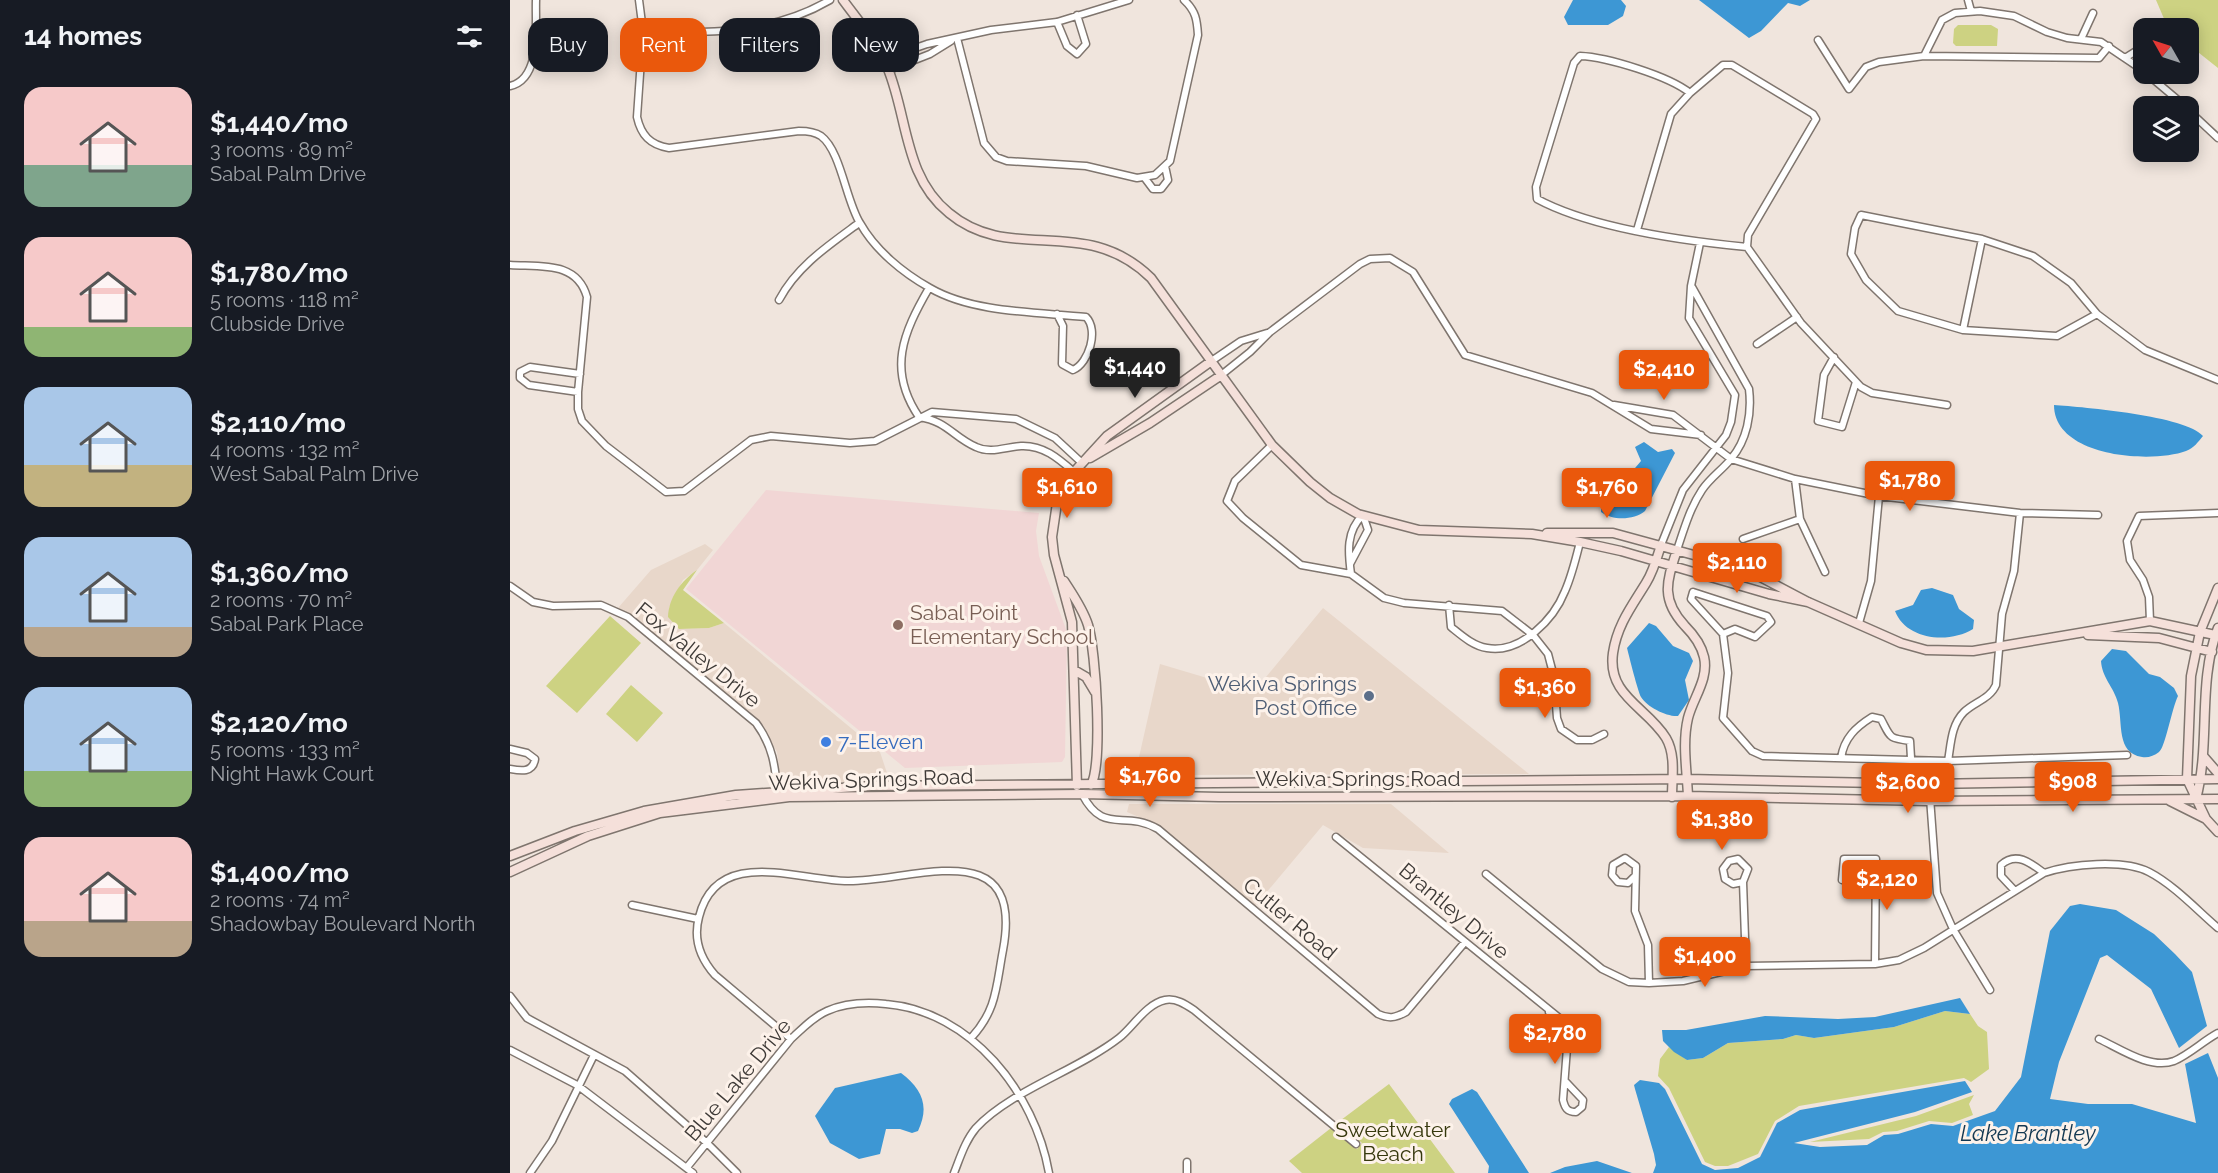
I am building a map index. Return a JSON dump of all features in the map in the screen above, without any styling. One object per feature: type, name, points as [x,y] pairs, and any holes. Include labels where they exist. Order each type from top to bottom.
[{"type":"street","points":[[510,86],[516,85],[529,73],[533,59],[536,0]]},
{"type":"street","points":[[639,0],[641,18]]},
{"type":"street","points":[[707,33],[767,26],[804,15],[830,0]]},
{"type":"street","points":[[843,0],[856,18]]},
{"type":"street","points":[[919,47],[991,30],[1057,22],[1129,0]]},
{"type":"street","points":[[957,38],[984,143],[996,157],[1006,161],[1086,166],[1137,178],[1144,177],[1155,175],[1170,161],[1198,35],[1197,17],[1192,7],[1184,0]]},
{"type":"street","points":[[1968,0],[1971,11]]},
{"type":"street","points":[[1924,56],[1942,20],[1955,13],[1971,11],[2014,16],[2047,32],[2101,42],[2133,63]]},
{"type":"street","points":[[2081,39],[2093,13]]},
{"type":"street","points":[[1057,22],[1066,46],[1077,54],[1086,44],[1077,15]]},
{"type":"street","points":[[919,58],[957,38]]},
{"type":"street","points":[[1818,40],[1849,89],[1866,67],[1889,60],[1924,56],[2099,58],[2109,46]]},
{"type":"street","points":[[2125,57],[2133,52]]},
{"type":"street","points":[[1690,93],[1659,78],[1593,57],[1580,56],[1574,63],[1536,188],[1537,199],[1559,208],[1637,230],[1700,243],[1747,247]]},
{"type":"street","points":[[1637,230],[1671,114],[1690,93],[1723,65],[1732,64],[1813,114],[1816,120],[1748,235],[1747,247],[1797,317],[1856,382],[1872,393],[1947,405]]},
{"type":"street","points":[[640,72],[637,117],[639,127],[652,143],[669,148],[799,131],[815,133],[828,144],[860,223],[881,251],[929,288],[968,304],[1086,317],[1093,328],[1083,362],[1073,370],[1062,364],[1063,326],[1057,314]]},
{"type":"street","points":[[890,72],[914,162],[936,202],[950,215],[979,231],[1012,239],[1076,241],[1118,252],[1137,263],[1151,278],[1272,445],[1330,498],[1363,515],[1419,530],[1532,534],[1573,531],[1613,532],[1744,569],[1808,602],[1901,643],[1926,650],[1964,651],[2000,647],[2150,621],[2200,632],[2217,633],[2215,653],[2205,693],[2203,756],[2196,799]]},
{"type":"street","points":[[2160,84],[2174,96]]},
{"type":"street","points":[[2199,120],[2218,138]]},
{"type":"street","points":[[1144,177],[1150,187],[1161,189],[1168,180],[1165,166]]},
{"type":"street","points":[[2097,314],[2057,336],[1963,330],[1898,311],[1866,280],[1851,254],[1855,228],[1861,215],[1982,239],[2033,256],[2071,283],[2097,314],[2145,350],[2218,380]]},
{"type":"street","points":[[779,300],[788,284],[807,264],[860,223]]},
{"type":"street","points":[[1963,330],[1982,239]]},
{"type":"street","points":[[1672,797],[1671,751],[1665,737],[1624,696],[1614,678],[1613,654],[1619,627],[1647,582],[1683,490],[1717,448],[1731,422],[1735,395],[1689,318],[1691,286],[1700,243]]},
{"type":"street","points":[[1082,463],[1150,423],[1220,375],[1250,352],[1270,332],[1360,264],[1370,259],[1390,258],[1413,272],[1465,355],[1592,393],[1651,429],[1701,435]]},
{"type":"street","points":[[510,265],[562,268],[576,276],[585,288],[587,297],[578,392],[580,415],[593,435],[658,488],[674,493],[695,483],[751,440],[771,436],[850,443],[875,441],[896,432],[919,417],[932,412],[946,411],[1016,419],[1055,438],[1082,463]]},
{"type":"street","points":[[1688,796],[1685,738],[1688,717],[1703,681],[1705,658],[1697,639],[1677,618],[1669,603],[1666,589],[1688,517],[1703,489],[1731,459],[1743,438],[1751,404],[1749,390],[1691,286]]},
{"type":"street","points":[[929,288],[912,318],[902,347],[900,369],[907,400],[919,417],[934,419],[963,440],[983,450],[1020,446],[1045,450],[1074,472]]},
{"type":"street","points":[[1757,344],[1797,317]]},
{"type":"street","points":[[1060,576],[1080,605],[1088,624],[1096,666],[1095,767],[1093,783],[1082,794],[1075,783],[1072,622],[1054,555],[1053,522],[1057,503],[1074,472],[1107,436],[1241,341],[1270,332]]},
{"type":"street","points":[[1834,357],[1824,375],[1818,422],[1842,427],[1856,382]]},
{"type":"street","points":[[578,392],[529,385],[520,378],[520,372],[530,367],[580,374]]},
{"type":"street","points":[[1612,405],[1673,415],[1731,459],[1795,478],[1879,496],[2020,513],[2098,515]]},
{"type":"street","points":[[1272,445],[1235,481],[1227,501],[1243,518],[1301,565],[1351,574],[1384,598],[1424,606],[1449,605],[1502,611],[1533,635],[1548,654],[1554,677],[1557,718],[1561,729],[1577,740],[1592,740],[1604,735]]},
{"type":"street","points":[[1795,478],[1800,519],[1825,572]]},
{"type":"street","points":[[1859,623],[1871,581],[1879,496]]},
{"type":"street","points":[[1948,761],[1953,730],[1964,712],[1994,690],[2002,614],[2014,571],[2020,513]]},
{"type":"street","points":[[2150,621],[2149,597],[2143,580],[2130,560],[2127,541],[2139,516],[2218,513]]},
{"type":"street","points":[[1350,564],[1368,530],[1363,515]]},
{"type":"street","points":[[1351,574],[1350,537],[1354,524],[1363,515]]},
{"type":"street","points":[[1743,540],[1800,519]]},
{"type":"street","points":[[1532,534],[1580,542],[1769,594],[1808,602]]},
{"type":"street","points":[[1449,605],[1451,627],[1467,639],[1487,648],[1505,646],[1533,635],[1564,593],[1580,542]]},
{"type":"street","name":"Fox Valley Drive","points":[[510,586],[533,602],[553,606],[601,605],[628,617],[756,723],[773,753],[778,795]]},
{"type":"street","points":[[2218,588],[2200,632],[2191,676],[2187,779],[2206,819],[2218,832]]},
{"type":"street","points":[[1723,634],[1735,629],[1755,638],[1770,622],[1767,616],[1693,592],[1691,599],[1723,634],[1728,674],[1723,718],[1752,751],[1763,756],[1911,758],[1948,761],[2127,755]]},
{"type":"street","points":[[2073,635],[2159,638],[2215,653]]},
{"type":"street","points":[[1074,670],[1092,684],[1097,695]]},
{"type":"street","points":[[1841,758],[1843,747],[1850,735],[1872,717],[1881,719],[1888,736],[1896,740],[1910,741],[1911,758]]},
{"type":"street","points":[[510,749],[527,753],[535,759],[532,767],[527,770],[510,769]]},
{"type":"street","points":[[2203,756],[2218,773]]},
{"type":"street","points":[[1095,767],[1103,778],[1111,783]]},
{"type":"street","name":"Wekiva Springs Road","points":[[510,872],[588,836],[660,813],[778,795],[871,786],[1672,779],[1929,784],[2218,779]]},
{"type":"street","points":[[1219,782],[1219,796]]},
{"type":"street","points":[[1317,782],[1318,796]]},
{"type":"street","points":[[1929,784],[1937,893],[1953,928],[1990,990]]},
{"type":"street","name":"Cutler Road","points":[[1082,794],[1090,809],[1104,819],[1134,819],[1158,829],[1378,1014],[1387,1018],[1397,1017],[1406,1012],[1465,942]]},
{"type":"street","name":"Wekiva Springs Road","points":[[510,856],[575,831],[644,811],[736,795],[1688,796],[1929,801],[2218,799]]},
{"type":"street","points":[[2164,799],[2206,819]]},
{"type":"street","name":"Brantley Drive","points":[[1336,837],[1427,908],[1465,942],[1563,1021],[1568,1035],[1566,1049],[1565,1082],[1565,1107],[1570,1112],[1576,1112],[1582,1107],[1583,1100],[1565,1082]]},
{"type":"street","points":[[2015,891],[2001,876],[2001,865],[2007,859],[2019,858],[2044,873]]},
{"type":"street","points":[[1635,876],[1628,883],[1618,882],[1612,875],[1612,865],[1620,859],[1630,859],[1636,866],[1637,920],[1648,945],[1649,983]]},
{"type":"street","points":[[1743,882],[1733,884],[1725,879],[1723,869],[1729,861],[1738,859],[1746,864],[1748,874],[1743,882],[1746,966]]},
{"type":"street","points":[[1875,882],[1842,880],[1844,859],[1875,859],[1875,882],[1875,964]]},
{"type":"street","points":[[1486,874],[1602,969],[1629,982],[1683,981],[1746,966],[1875,964],[1899,960],[2044,873],[2065,866],[2137,868],[2160,879],[2218,928]]},
{"type":"street","points":[[791,1039],[715,975],[705,963],[696,936],[698,919],[708,896],[719,885],[737,875],[757,870],[849,881],[943,870],[967,871],[984,876],[1002,896],[1007,930],[992,1012],[972,1038]]},
{"type":"street","points":[[632,905],[698,919]]},
{"type":"street","points":[[510,996],[527,1018],[625,1071],[738,1173]]},
{"type":"street","points":[[954,1173],[968,1140],[976,1128],[1019,1097],[1101,1051],[1157,1003],[1177,1001],[1194,1010],[1356,1144]]},
{"type":"street","name":"Blue Lake Drive","points":[[688,1166],[791,1039],[810,1021],[827,1011],[868,1002],[915,1008],[955,1027],[972,1038],[990,1057],[1019,1097],[1044,1148],[1049,1173]]},
{"type":"street","name":"Brantley Drive","points":[[1549,1011],[1566,1049]]},
{"type":"street","points":[[1556,1026],[1563,1021]]},
{"type":"street","points":[[2098,1039],[2143,1059],[2163,1063],[2184,1055],[2218,1033]]},
{"type":"street","points":[[510,1050],[577,1085],[688,1166],[693,1173]]},
{"type":"street","points":[[530,1173],[552,1141],[577,1085],[594,1055]]},
{"type":"street","points":[[1187,1162],[1187,1173]]},
{"type":"shaded area","name":"Sabal Point Elementary School","points":[[766,490],[1039,513],[1036,531],[1039,556],[1067,632],[1065,757],[1062,762],[905,768],[686,589]]},
{"type":"shaded area","points":[[705,544],[713,550],[697,570],[683,580],[669,608],[679,629],[709,628],[724,623],[880,752],[890,782],[781,783],[777,752],[759,721],[630,614],[618,608],[651,570]]},
{"type":"shaded area","points":[[1323,608],[1529,774],[1135,775],[1160,664],[1244,689],[1257,688]]},
{"type":"shaded area","points":[[1129,804],[1391,804],[1449,853],[1363,848],[1323,825],[1255,906],[1160,826],[1127,812]]},
{"type":"green space","points":[[2156,0],[2218,0],[2218,68],[2199,53],[2199,18],[2164,18]]},
{"type":"green space","points":[[1958,25],[1991,25],[1998,29],[1997,46],[1956,46],[1953,43],[1954,29]]},
{"type":"green space","points":[[697,570],[683,590],[724,623],[709,628],[679,629],[668,617],[673,596],[681,584]]},
{"type":"green space","points":[[610,616],[641,643],[577,713],[546,686]]},
{"type":"green space","points":[[631,685],[663,713],[637,742],[606,714]]},
{"type":"green space","points":[[1945,1011],[1970,1014],[1978,1026],[1987,1032],[1989,1069],[1971,1082],[1964,1078],[1799,1106],[1775,1121],[1758,1154],[1728,1166],[1715,1166],[1705,1162],[1669,1088],[1658,1076],[1660,1059],[1669,1047],[1687,1060],[1703,1058],[1728,1043],[1783,1039],[1796,1035],[1814,1038],[1894,1027]]},
{"type":"green space","name":"Sweetwater Beach","points":[[1389,1084],[1455,1173],[1302,1173],[1289,1161],[1331,1128],[1357,1149],[1362,1143],[1337,1123]]},
{"type":"green space","points":[[1974,1095],[1969,1104],[1973,1115],[1952,1123],[1929,1121],[1897,1131],[1883,1132],[1869,1139],[1810,1142],[1916,1116]]},
{"type":"water","points":[[1573,0],[1621,0],[1626,6],[1623,16],[1608,25],[1568,25],[1564,17]]},
{"type":"water","points":[[1699,0],[1810,0],[1800,6],[1788,3],[1761,31],[1749,38]]},
{"type":"water","points":[[2054,405],[2110,410],[2156,418],[2193,429],[2203,436],[2189,450],[2170,455],[2129,456],[2107,452],[2087,446],[2070,436],[2058,422]]},
{"type":"water","points":[[1644,442],[1658,452],[1672,449],[1675,453],[1645,511],[1623,518],[1606,515],[1601,512],[1601,508],[1641,461],[1635,447]]},
{"type":"water","points":[[1932,588],[1953,595],[1959,609],[1974,620],[1973,629],[1963,634],[1941,638],[1918,633],[1901,621],[1895,611],[1913,605],[1921,590]]},
{"type":"water","points":[[1649,623],[1656,626],[1673,646],[1689,653],[1693,661],[1685,680],[1689,700],[1678,716],[1668,715],[1652,708],[1641,697],[1638,688],[1627,648]]},
{"type":"water","points":[[2112,649],[2126,651],[2149,674],[2160,677],[2174,688],[2178,696],[2161,749],[2153,756],[2144,757],[2134,754],[2124,743],[2118,703],[2101,661]]},
{"type":"water","name":"Lake Brantley","points":[[2080,904],[2116,910],[2154,934],[2175,954],[2192,972],[2207,1026],[2179,1048],[2151,989],[2107,955],[2100,958],[2059,1062],[2050,1099],[2088,1104],[2132,1104],[2196,1123],[2185,1064],[2208,1053],[2218,1078],[2218,1173],[1653,1173],[1656,1165],[1654,1154],[1634,1085],[1640,1080],[1659,1083],[1665,1089],[1702,1164],[1715,1170],[1738,1168],[1760,1157],[1777,1123],[1800,1110],[1965,1081],[1972,1092],[1915,1112],[1794,1143],[1820,1147],[1867,1145],[1884,1135],[1898,1134],[1931,1124],[1953,1126],[1995,1111],[2021,1077],[2050,931],[2070,906]]},
{"type":"water","points":[[1960,998],[1970,1014],[1945,1011],[1894,1027],[1814,1038],[1796,1035],[1783,1039],[1728,1043],[1703,1058],[1687,1060],[1663,1041],[1662,1030],[1686,1030],[1765,1016],[1838,1019],[1875,1017]]},
{"type":"water","points":[[901,1073],[914,1085],[922,1099],[922,1122],[918,1131],[912,1133],[900,1129],[886,1129],[880,1154],[859,1159],[830,1143],[815,1116],[835,1088]]},
{"type":"water","points":[[1472,1089],[1477,1092],[1529,1173],[1488,1173],[1489,1166],[1449,1104],[1452,1099]]},
{"type":"water","points":[[1597,1161],[1632,1173],[1550,1173],[1565,1167]]},
{"type":"place","name":"Sabal Point Elementary School","points":[[898,625]]},
{"type":"place","name":"Wekiva Springs Post Office","points":[[1369,696]]},
{"type":"place","name":"7-Eleven","points":[[826,742]]}]
